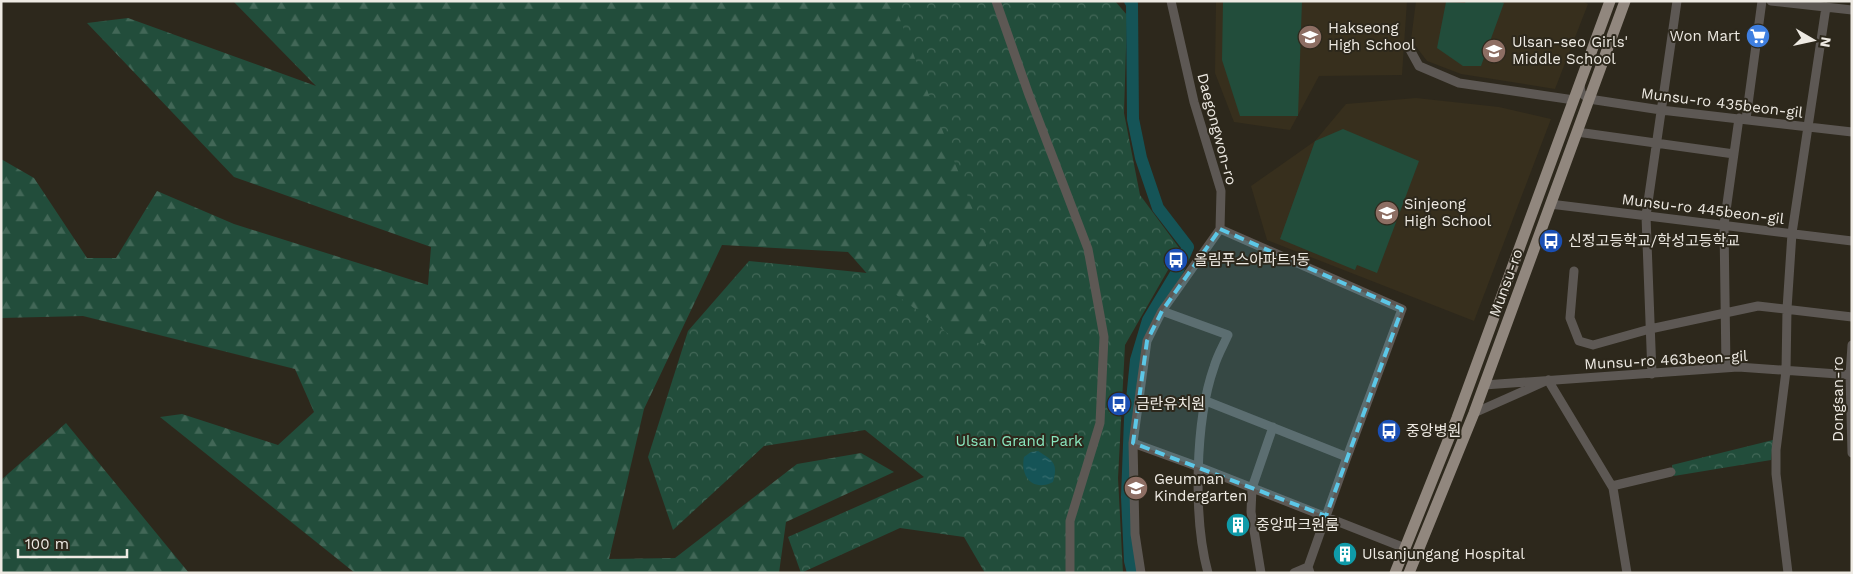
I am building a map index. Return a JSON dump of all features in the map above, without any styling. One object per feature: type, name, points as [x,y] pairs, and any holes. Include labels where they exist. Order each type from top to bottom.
[{"type":"main road","name":"Munsu-ro","points":[[1409,573],[1474,413],[1625,1]]},
{"type":"main road","name":"Munsu-ro","points":[[1395,573],[1465,398],[1574,100],[1607,2]]},
{"type":"main road","points":[[1554,154],[1561,142],[1567,140],[1570,147],[1567,159]]},
{"type":"main road","points":[[1492,322],[1490,336],[1493,341],[1498,341],[1506,326]]},
{"type":"main road","points":[[1465,398],[1470,391],[1484,385],[1479,374],[1481,353]]},
{"type":"street","points":[[996,1],[1029,95],[1088,248],[1104,338],[1100,423],[1070,521],[1070,573]]},
{"type":"street","name":"Daegongwon-ro","points":[[1171,1],[1194,102],[1221,191],[1220,229]]},
{"type":"street","points":[[1652,374],[1646,216],[1677,1]]},
{"type":"street","points":[[1726,368],[1724,225],[1734,154],[1742,119],[1762,1]]},
{"type":"street","points":[[1771,1],[1852,10]]},
{"type":"street","points":[[1788,573],[1776,474],[1776,450],[1786,371],[1787,309],[1792,233],[1826,7]]},
{"type":"street","points":[[1408,46],[1419,66],[1459,83],[1574,100]]},
{"type":"street","points":[[1580,83],[1581,94],[1589,99]]},
{"type":"street","name":"Munsu-ro 435beon-gil","points":[[1589,99],[1662,110],[1852,132]]},
{"type":"street","points":[[1577,132],[1734,154]]},
{"type":"street","name":"Munsu-ro 445beon-gil","points":[[1550,204],[1852,241]]},
{"type":"street","points":[[1141,573],[1135,534],[1133,443],[1147,341],[1162,310],[1220,229],[1402,309],[1347,457],[1309,570],[1294,573]]},
{"type":"street","points":[[1574,271],[1570,318],[1579,341],[1593,345],[1650,328],[1758,306],[1852,317]]},
{"type":"street","points":[[1162,310],[1228,335],[1214,367],[1200,435],[1200,517],[1208,573]]},
{"type":"street","name":"Dongsan-ro","points":[[1852,345],[1852,453]]},
{"type":"street","name":"Munsu-ro 463beon-gil","points":[[1484,385],[1726,368],[1851,375]]},
{"type":"street","points":[[1474,413],[1548,380],[1612,486],[1628,573]]},
{"type":"street","points":[[1206,400],[1347,457]]},
{"type":"street","points":[[1261,573],[1251,512],[1252,488],[1273,427]]},
{"type":"street","points":[[1133,443],[1405,548]]},
{"type":"street","points":[[1612,486],[1671,472]]},
{"type":"highlighted area","points":[[1220,229],[1402,309],[1326,516],[1133,443],[1147,341],[1162,311]]},
{"type":"shaded area","name":"Hakseong High School","points":[[1216,1],[1407,1],[1402,75],[1319,76],[1290,130],[1234,122],[1215,73]]},
{"type":"shaded area","name":"Ulsan-seo Girls' Middle School","points":[[1416,1],[1582,1],[1588,4],[1555,89],[1461,74],[1427,61],[1411,40]]},
{"type":"shaded area","name":"Sinjeong High School","points":[[1416,98],[1499,107],[1551,119],[1474,321],[1267,240],[1251,186],[1315,141],[1346,104]]},
{"type":"green space","points":[[233,1],[969,1],[1077,407],[946,363],[848,252],[722,245],[644,409],[609,559],[675,558],[797,464],[861,453],[894,472],[786,522],[779,573],[355,573],[160,417],[182,414],[278,445],[314,412],[295,369],[83,316],[1,318],[1,159],[34,178],[87,258],[116,258],[157,191],[234,224],[428,285],[431,247],[234,177],[87,23],[128,18],[316,86]]},
{"type":"green space","name":"Ulsan Grand Park","points":[[893,1],[1115,1],[1127,15],[1124,113],[1140,195],[1180,249],[1125,345],[1118,478],[1123,573],[985,573],[964,537],[900,528],[801,573],[788,537],[924,477],[865,430],[764,446],[673,530],[648,457],[688,331],[749,261],[867,273],[954,338],[989,345],[986,244]]},
{"type":"green space","points":[[1223,1],[1302,1],[1298,116],[1240,116],[1222,60]]},
{"type":"green space","points":[[1466,1],[1499,1],[1504,3],[1481,66],[1463,66],[1437,48],[1446,2],[1465,3]]},
{"type":"green space","points":[[1343,129],[1419,161],[1377,273],[1357,265],[1355,270],[1280,239],[1315,141]]},
{"type":"green space","points":[[66,423],[189,573],[1,573],[1,480]]},
{"type":"green space","points":[[1773,440],[1771,460],[1674,476],[1672,465]]},
{"type":"water","points":[[1038,451],[1051,460],[1055,467],[1053,482],[1046,485],[1034,484],[1024,471],[1024,457],[1031,452]]},
{"type":"waterway","points":[[1130,1],[1132,4],[1133,119],[1141,158],[1158,208],[1188,247],[1178,270],[1148,320],[1136,360],[1130,419],[1127,497],[1130,561],[1133,573]]},
{"type":"place","name":"Won Mart","points":[[1758,36]]},
{"type":"place","name":"Hakseong High School","points":[[1310,37]]},
{"type":"place","name":"Ulsan-seo Girls' Middle School","points":[[1494,51]]},
{"type":"place","name":"Sinjeong High School","points":[[1387,213]]},
{"type":"place","name":"신정고등학교/학성고등학교","points":[[1551,241]]},
{"type":"place","name":"올림푸스아파트1동","points":[[1176,260]]},
{"type":"place","name":"금란유치원","points":[[1119,404]]},
{"type":"place","name":"중앙병원","points":[[1389,431]]},
{"type":"place","name":"Geumnan Kindergarten","points":[[1136,488]]},
{"type":"place","name":"중앙파크원룸","points":[[1238,525]]},
{"type":"place","name":"Ulsanjungang Hospital","points":[[1345,554]]}]
